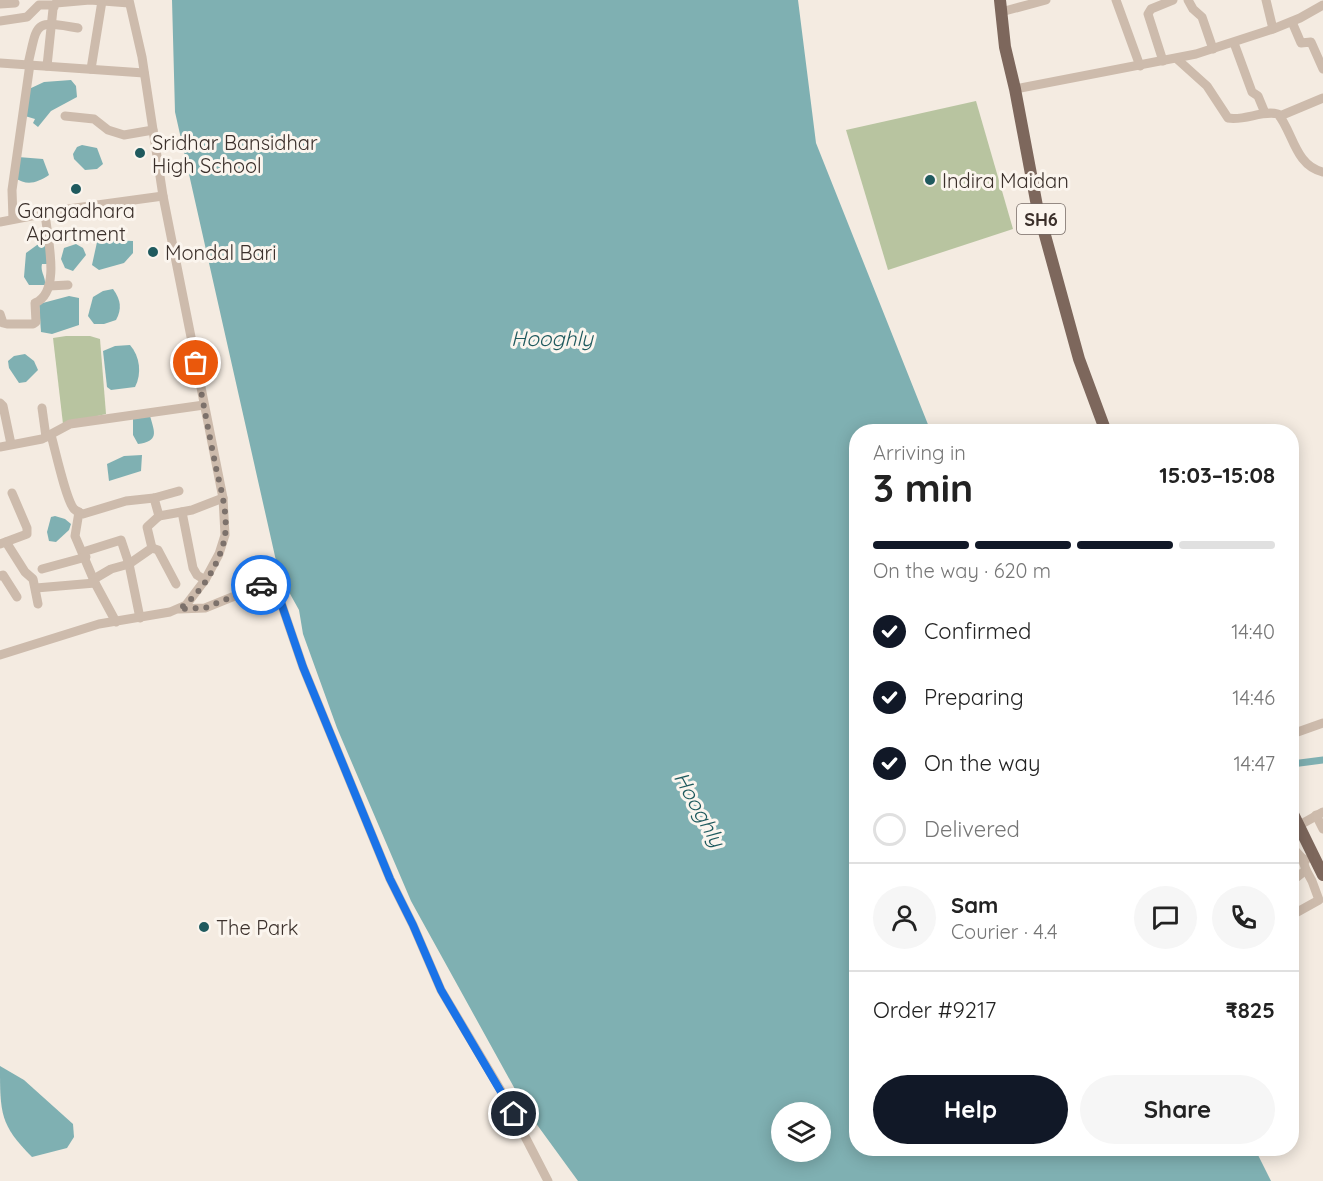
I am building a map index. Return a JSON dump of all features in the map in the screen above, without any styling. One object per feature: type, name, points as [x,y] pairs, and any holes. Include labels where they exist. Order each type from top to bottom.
[{"type":"main road","name":"SH6","points":[[1001,6],[1005,47],[1016,88],[1037,206],[1079,359],[1103,424]]},
{"type":"main road","points":[[1299,831],[1308,858],[1323,875]]},
{"type":"street","points":[[0,21],[27,17],[39,5],[58,2],[90,0],[129,2],[144,73],[163,196],[223,498],[225,536],[219,554],[192,598],[179,609]]},
{"type":"street","points":[[1001,6],[1046,0]]},
{"type":"street","points":[[1116,0],[1140,66]]},
{"type":"street","points":[[1163,61],[1149,18],[1149,10],[1173,0]]},
{"type":"street","points":[[1188,0],[1193,9],[1202,17],[1213,50]]},
{"type":"street","points":[[1266,0],[1273,29]]},
{"type":"street","points":[[47,66],[51,23],[58,2]]},
{"type":"street","points":[[91,69],[102,2]]},
{"type":"street","points":[[0,4],[15,3]]},
{"type":"street","points":[[1016,88],[1177,59],[1213,50],[1292,22],[1316,4]]},
{"type":"street","points":[[1292,22],[1301,43],[1311,42],[1323,69]]},
{"type":"street","points":[[13,219],[12,190],[29,64],[37,30],[44,24],[51,23],[78,28]]},
{"type":"street","points":[[1234,43],[1252,92],[1258,96],[1265,113]]},
{"type":"street","points":[[1177,59],[1207,86],[1228,118],[1242,118],[1265,113],[1275,113],[1280,116],[1303,159],[1311,167],[1323,172]]},
{"type":"street","points":[[0,63],[144,73]]},
{"type":"street","points":[[1280,116],[1323,98]]},
{"type":"street","points":[[65,116],[94,119],[108,130],[124,135],[153,130]]},
{"type":"street","points":[[0,222],[163,196]]},
{"type":"street","points":[[0,314],[3,323],[34,323],[35,303],[42,300],[49,286],[52,261],[45,213]]},
{"type":"street","points":[[49,286],[68,285]]},
{"type":"street","points":[[0,403],[3,406],[11,444]]},
{"type":"street","points":[[0,447],[48,436],[70,424],[204,405]]},
{"type":"street","points":[[42,408],[48,436],[72,506],[79,512],[83,514],[126,501],[154,498],[179,491]]},
{"type":"street","points":[[12,493],[27,528],[27,534],[3,543],[25,572],[31,576],[36,588],[38,604]]},
{"type":"street","points":[[154,498],[159,516]]},
{"type":"street","points":[[176,584],[158,550],[153,548],[147,527],[159,516],[182,512],[223,498]]},
{"type":"street","points":[[79,512],[74,532],[116,622]]},
{"type":"street","points":[[182,512],[193,568],[197,575],[205,580]]},
{"type":"street","points":[[42,569],[119,540],[123,543],[129,564],[140,618]]},
{"type":"street","points":[[36,588],[95,581],[111,569],[129,564],[153,548]]},
{"type":"street","points":[[1,572],[17,597]]},
{"type":"street","points":[[0,655],[99,624],[179,609],[205,608],[270,582],[276,588],[303,667],[390,879],[441,990],[503,1094],[548,1181]]},
{"type":"street","points":[[1299,732],[1323,723]]},
{"type":"street","points":[[1299,818],[1320,814],[1323,829]]},
{"type":"street","points":[[1299,852],[1308,858],[1306,870],[1319,900],[1299,911]]},
{"type":"street","points":[[1299,876],[1306,870]]},
{"type":"green space","name":"Indira Maidan","points":[[976,101],[1013,229],[888,270],[846,130]]},
{"type":"green space","points":[[90,336],[100,339],[106,414],[63,424],[53,338]]},
{"type":"water","name":"Hooghly","points":[[172,0],[798,0],[816,143],[928,424],[849,424],[849,1156],[1258,1156],[1271,1181],[578,1181],[527,1111],[411,901],[337,728],[303,634],[299,610],[279,574],[175,112]]},
{"type":"water","points":[[71,80],[76,86],[77,97],[51,111],[38,127],[33,123],[35,119],[25,116],[29,89],[44,82]]},
{"type":"water","points":[[82,145],[97,148],[103,164],[97,169],[85,170],[74,159],[73,154],[77,147]]},
{"type":"water","points":[[18,157],[43,159],[49,175],[32,182],[24,182],[15,178]]},
{"type":"water","points":[[133,241],[133,253],[124,263],[99,270],[92,265],[97,242]]},
{"type":"water","points":[[46,244],[53,264],[42,264],[45,285],[29,285],[24,277],[26,253],[37,245]]},
{"type":"water","points":[[76,244],[83,248],[86,255],[73,271],[65,268],[61,259],[64,248]]},
{"type":"water","points":[[113,289],[120,304],[116,320],[94,324],[88,316],[93,297],[103,291]]},
{"type":"water","points":[[69,296],[79,298],[79,325],[52,334],[41,332],[39,304]]},
{"type":"water","points":[[130,345],[138,360],[139,371],[135,387],[111,390],[107,387],[103,351],[115,346]]},
{"type":"water","points":[[25,354],[34,361],[38,370],[26,382],[19,383],[9,368],[8,361],[14,356]]},
{"type":"water","points":[[150,416],[154,435],[149,441],[138,444],[133,435],[133,419]]},
{"type":"water","points":[[142,455],[141,471],[109,481],[107,464],[124,456]]},
{"type":"water","points":[[55,516],[71,524],[69,530],[56,542],[49,541],[47,532],[51,517]]},
{"type":"water","points":[[0,1066],[24,1080],[73,1124],[74,1137],[67,1148],[32,1157],[21,1146],[4,1117],[0,1096]]},
{"type":"waterway","points":[[1299,763],[1323,760]]},
{"type":"way so far","points":[[196,363],[224,506],[225,536],[219,554],[205,580],[186,605],[179,609],[205,608],[261,585]]},
{"type":"place","name":"Sridhar Bansidhar High School","points":[[140,153]]},
{"type":"place","name":"Indira Maidan","points":[[930,180]]},
{"type":"place","name":"Gangadhara Apartment","points":[[76,189]]},
{"type":"place","name":"Mondal Bari","points":[[153,252]]},
{"type":"place","name":"The Park","points":[[204,927]]},
{"type":"route","points":[[261,585],[270,582],[276,588],[303,667],[341,761],[390,879],[441,990],[514,1114]]}]
